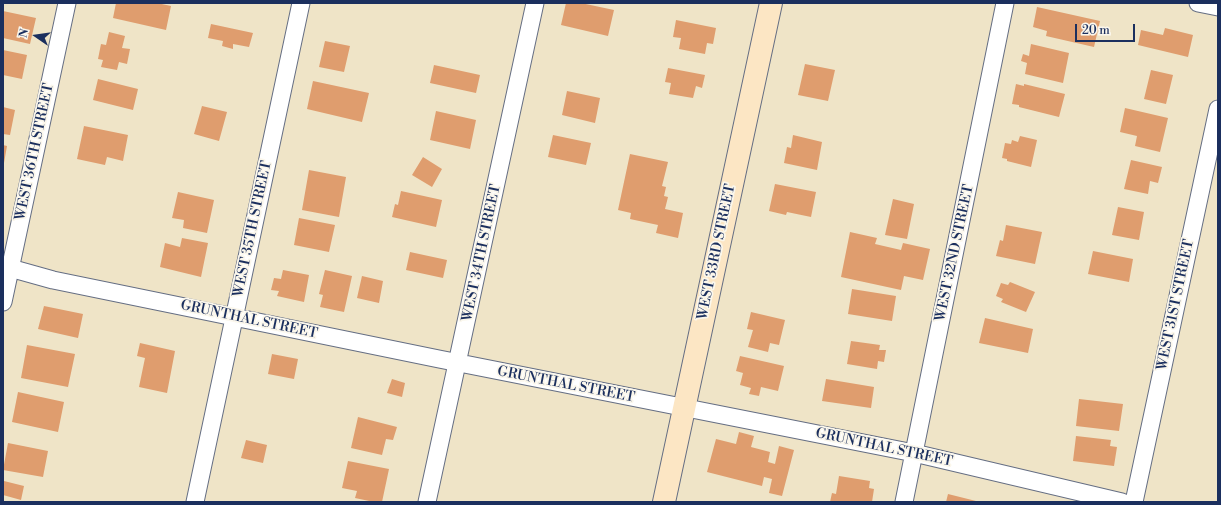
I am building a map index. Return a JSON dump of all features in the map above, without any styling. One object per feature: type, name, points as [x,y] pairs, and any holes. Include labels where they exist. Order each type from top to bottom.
[{"type":"street","name":"WEST 36TH STREET","points":[[3,302],[67,3]]},
{"type":"street","name":"WEST 35TH STREET","points":[[195,502],[301,3]]},
{"type":"street","name":"WEST 34TH STREET","points":[[428,502],[535,3]]},
{"type":"street","name":"WEST 33RD STREET","points":[[664,502],[771,3]]},
{"type":"street","name":"WEST 32ND STREET","points":[[904,502],[1005,3]]},
{"type":"street","points":[[1198,3],[1218,7]]},
{"type":"street","name":"WEST 31ST STREET","points":[[1134,502],[1218,109]]},
{"type":"street","name":"GRUNTHAL STREET","points":[[10,268],[53,280],[458,363],[914,453],[1122,502]]},
{"type":"building","points":[[116,3],[157,3],[171,6],[166,30],[113,18]]},
{"type":"building","points":[[566,3],[581,3],[614,10],[608,36],[561,25]]},
{"type":"building","points":[[1037,7],[1100,21],[1094,47],[1046,36],[1047,31],[1033,27]]},
{"type":"building","points":[[3,11],[36,18],[30,44],[3,38]]},
{"type":"building","points":[[676,20],[716,28],[713,44],[707,43],[705,54],[679,49],[681,38],[673,37]]},
{"type":"building","points":[[211,24],[253,33],[249,47],[233,44],[233,49],[222,46],[223,41],[208,38]]},
{"type":"building","points":[[1165,28],[1193,35],[1188,57],[1138,45],[1141,30],[1163,35]]},
{"type":"building","points":[[109,32],[125,36],[122,48],[130,49],[127,64],[119,62],[117,70],[101,67],[103,60],[98,59],[101,44],[106,45]]},
{"type":"building","points":[[325,41],[350,46],[344,72],[319,67]]},
{"type":"building","points":[[1031,44],[1069,53],[1063,83],[1025,74],[1027,63],[1021,61],[1023,54],[1029,56]]},
{"type":"building","points":[[3,50],[27,55],[22,79],[3,75]]},
{"type":"building","points":[[805,64],[835,70],[828,101],[798,95]]},
{"type":"building","points":[[434,65],[480,75],[476,93],[430,83]]},
{"type":"building","points":[[668,68],[705,75],[702,88],[696,86],[693,98],[669,94],[671,83],[665,82]]},
{"type":"building","points":[[1151,70],[1173,75],[1166,104],[1144,99]]},
{"type":"building","points":[[98,79],[138,89],[133,110],[93,100]]},
{"type":"building","points":[[313,81],[369,93],[362,122],[307,109]]},
{"type":"building","points":[[1016,84],[1024,86],[1024,84],[1065,94],[1059,117],[1012,104]]},
{"type":"building","points":[[567,91],[600,98],[595,123],[562,115]]},
{"type":"building","points":[[202,106],[227,112],[219,141],[194,134]]},
{"type":"building","points":[[3,107],[15,110],[10,135],[3,134]]},
{"type":"building","points":[[1125,108],[1168,118],[1160,152],[1135,146],[1137,136],[1120,132]]},
{"type":"building","points":[[436,111],[476,120],[470,149],[430,140]]},
{"type":"building","points":[[84,126],[128,135],[123,161],[107,157],[105,165],[77,159]]},
{"type":"building","points":[[553,135],[591,143],[586,165],[548,157]]},
{"type":"building","points":[[793,135],[822,142],[817,170],[784,163],[787,147],[791,148]]},
{"type":"building","points":[[1020,136],[1037,140],[1031,167],[1007,161],[1007,159],[1002,158],[1005,143],[1011,144],[1012,140],[1018,142]]},
{"type":"building","points":[[3,145],[7,146],[4,163],[3,163]]},
{"type":"building","points":[[630,154],[668,162],[662,186],[666,187],[664,196],[668,197],[665,209],[683,213],[678,238],[656,233],[658,225],[630,219],[631,213],[618,210]]},
{"type":"building","points":[[423,157],[442,169],[432,187],[412,175]]},
{"type":"building","points":[[1131,160],[1162,167],[1158,183],[1150,181],[1148,194],[1124,189]]},
{"type":"building","points":[[309,170],[346,177],[339,217],[302,210]]},
{"type":"building","points":[[775,184],[816,192],[811,217],[787,212],[786,215],[769,211]]},
{"type":"building","points":[[401,191],[442,200],[436,227],[392,217],[395,204],[398,205]]},
{"type":"building","points":[[178,192],[214,200],[207,233],[183,228],[184,220],[172,218]]},
{"type":"building","points":[[893,199],[914,204],[907,239],[885,235]]},
{"type":"building","points":[[1118,207],[1144,212],[1139,240],[1112,235]]},
{"type":"building","points":[[299,218],[335,225],[329,252],[294,245]]},
{"type":"building","points":[[1006,225],[1042,232],[1035,264],[996,256],[1000,240],[1003,241]]},
{"type":"building","points":[[850,232],[877,238],[875,244],[901,250],[903,243],[930,249],[923,280],[904,276],[901,290],[841,277]]},
{"type":"building","points":[[182,238],[208,243],[201,277],[160,267],[165,243],[180,247]]},
{"type":"building","points":[[1093,251],[1133,259],[1129,282],[1088,274]]},
{"type":"building","points":[[410,252],[447,260],[443,278],[406,270]]},
{"type":"building","points":[[283,270],[309,275],[304,302],[277,296],[279,291],[271,290],[274,278],[281,279]]},
{"type":"building","points":[[325,270],[352,276],[344,312],[320,307],[323,295],[319,294]]},
{"type":"building","points":[[362,276],[383,281],[379,303],[357,298]]},
{"type":"building","points":[[1010,282],[1035,292],[1026,312],[1001,302],[1003,299],[996,296],[1001,283],[1008,285]]},
{"type":"building","points":[[852,289],[896,296],[892,321],[848,314]]},
{"type":"building","points":[[44,306],[83,314],[78,338],[38,329]]},
{"type":"building","points":[[751,312],[785,320],[779,345],[770,343],[768,352],[748,347],[753,330],[747,329]]},
{"type":"building","points":[[985,318],[1033,329],[1028,353],[979,343]]},
{"type":"building","points":[[851,341],[880,345],[879,350],[886,350],[884,362],[878,361],[877,369],[847,364]]},
{"type":"building","points":[[140,343],[175,351],[167,393],[139,387],[145,358],[137,356]]},
{"type":"building","points":[[27,345],[75,354],[68,387],[21,378]]},
{"type":"building","points":[[272,354],[298,359],[294,379],[268,374]]},
{"type":"building","points":[[740,356],[784,366],[778,391],[761,387],[759,396],[749,394],[751,388],[740,385],[743,373],[736,371]]},
{"type":"building","points":[[392,379],[405,383],[402,397],[387,393]]},
{"type":"building","points":[[826,379],[874,387],[871,408],[822,401]]},
{"type":"building","points":[[18,392],[64,402],[58,432],[12,422]]},
{"type":"building","points":[[1079,399],[1123,404],[1119,431],[1076,426]]},
{"type":"building","points":[[358,417],[397,427],[393,440],[386,439],[382,455],[351,448]]},
{"type":"building","points":[[739,432],[754,436],[751,447],[770,452],[768,462],[775,464],[779,446],[794,450],[782,496],[769,493],[772,479],[764,477],[762,486],[707,472],[716,439],[736,444]]},
{"type":"building","points":[[1076,436],[1111,440],[1110,446],[1117,447],[1114,466],[1073,461]]},
{"type":"building","points":[[246,440],[267,445],[263,463],[241,458]]},
{"type":"building","points":[[8,443],[48,451],[43,477],[3,470]]},
{"type":"building","points":[[348,461],[389,469],[382,502],[355,498],[357,491],[342,488]]},
{"type":"building","points":[[839,476],[870,481],[869,488],[874,489],[872,502],[830,502],[832,493],[836,494]]},
{"type":"building","points":[[4,481],[24,486],[21,500],[3,495]]},
{"type":"building","points":[[948,494],[976,501],[976,502],[946,502]]}]
